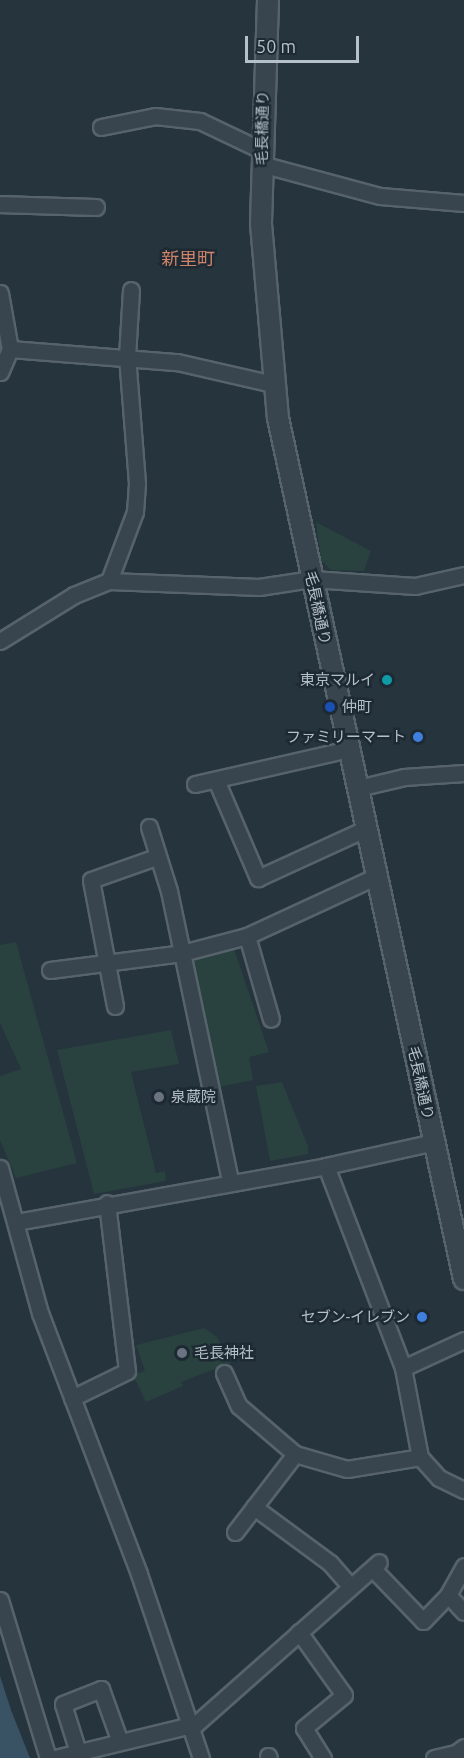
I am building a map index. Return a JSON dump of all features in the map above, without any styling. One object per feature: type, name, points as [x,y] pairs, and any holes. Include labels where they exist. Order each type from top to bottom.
[{"type":"street","name":"毛長橋通り","points":[[268,0],[261,157],[262,254],[273,384],[312,579],[464,1279]]},
{"type":"street","points":[[101,127],[155,116],[200,121],[261,157],[380,196],[464,203]]},
{"type":"street","points":[[0,204],[96,207]]},
{"type":"street","points":[[109,581],[135,512],[137,483],[127,357],[131,290]]},
{"type":"street","points":[[0,293],[10,349],[0,372]]},
{"type":"street","points":[[10,349],[177,362],[273,384]]},
{"type":"street","points":[[0,641],[74,595],[109,581],[259,587],[312,579],[415,586],[464,575]]},
{"type":"street","points":[[195,784],[349,749]]},
{"type":"street","points":[[358,788],[404,777],[464,773]]},
{"type":"street","points":[[216,780],[258,878],[367,828]]},
{"type":"street","points":[[149,827],[156,857],[169,891],[230,1180]]},
{"type":"street","points":[[115,1006],[91,879],[156,857]]},
{"type":"street","points":[[50,970],[107,965],[182,953],[247,936],[377,876]]},
{"type":"street","points":[[247,936],[272,1019]]},
{"type":"street","points":[[16,1222],[230,1180],[326,1166],[434,1142]]},
{"type":"street","points":[[326,1166],[403,1368],[420,1457],[439,1478],[464,1490]]},
{"type":"street","points":[[0,1167],[40,1313],[139,1574],[201,1758]]},
{"type":"street","points":[[72,1398],[128,1371],[106,1203]]},
{"type":"street","points":[[403,1368],[464,1340]]},
{"type":"street","points":[[224,1373],[238,1406],[294,1454],[347,1469],[420,1457]]},
{"type":"street","points":[[235,1532],[294,1454]]},
{"type":"street","points":[[254,1507],[330,1563],[350,1586]]},
{"type":"street","points":[[55,1758],[190,1726],[376,1565],[423,1621],[448,1595],[464,1566]]},
{"type":"street","points":[[448,1595],[464,1612]]},
{"type":"street","points":[[0,1600],[48,1758]]},
{"type":"street","points":[[299,1632],[344,1695],[304,1728],[323,1758]]},
{"type":"street","points":[[78,1752],[63,1704],[101,1689],[120,1742]]},
{"type":"street","points":[[434,1758],[456,1753],[464,1747]]},
{"type":"green space","points":[[316,522],[371,551],[364,571],[331,570],[321,560]]},
{"type":"green space","points":[[16,942],[77,1163],[16,1178],[0,1140],[0,1076],[21,1069],[0,1023],[0,945]]},
{"type":"green space","points":[[229,947],[234,949],[269,1052],[249,1057],[253,1080],[219,1087],[192,965],[196,959]]},
{"type":"green space","points":[[171,1030],[179,1064],[131,1072],[156,1173],[165,1171],[166,1181],[94,1194],[57,1050]]},
{"type":"green space","points":[[282,1082],[308,1146],[308,1154],[270,1161],[256,1086]]},
{"type":"green space","points":[[204,1328],[217,1337],[231,1363],[181,1382],[183,1386],[146,1402],[133,1375],[145,1371],[136,1345]]},
{"type":"water","points":[[0,1676],[11,1710],[30,1758],[0,1758]]},
{"type":"place","name":"東京マルイ","points":[[387,680]]},
{"type":"place","name":"仲町","points":[[330,707]]},
{"type":"place","name":"ファミリーマート","points":[[418,737]]},
{"type":"place","name":"泉蔵院","points":[[159,1097]]},
{"type":"place","name":"セブン-イレブン","points":[[422,1317]]},
{"type":"place","name":"毛長神社","points":[[182,1353]]},
{"type":"district","name":"新里町","points":[[188,258]]}]
